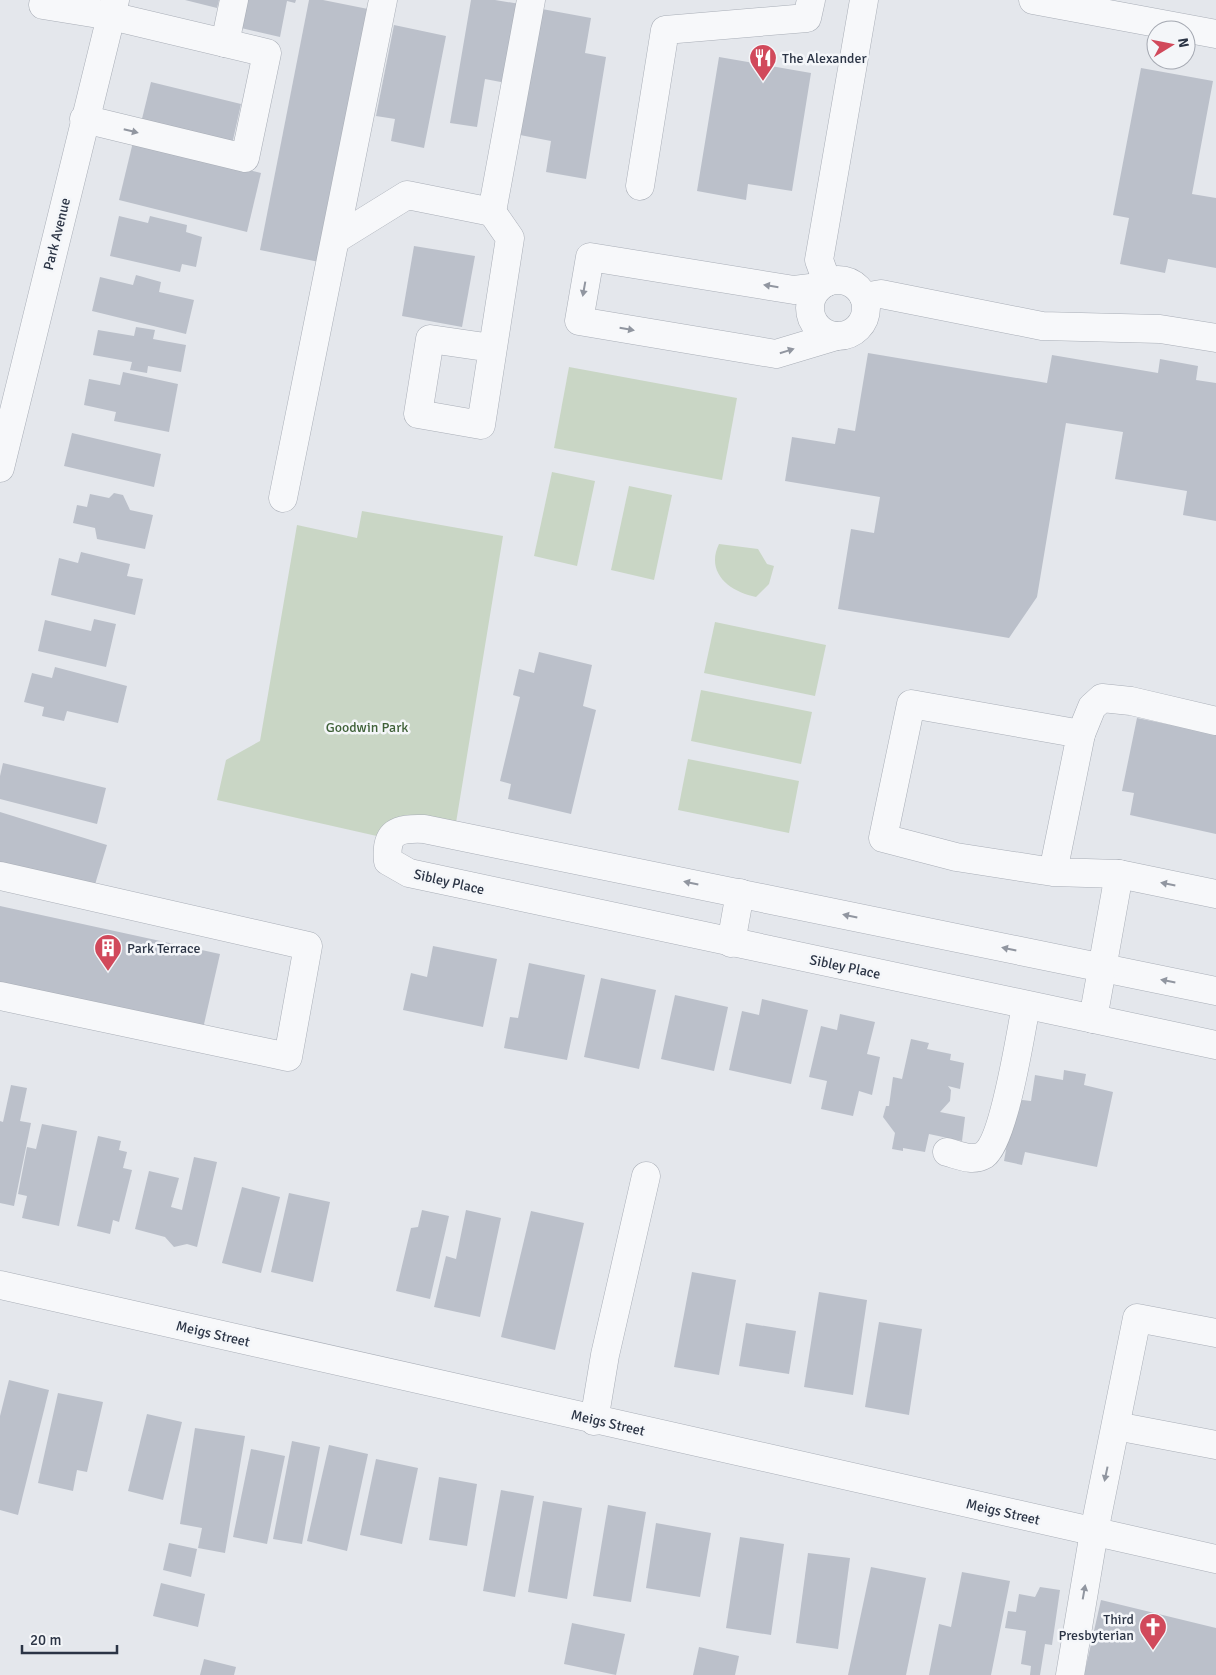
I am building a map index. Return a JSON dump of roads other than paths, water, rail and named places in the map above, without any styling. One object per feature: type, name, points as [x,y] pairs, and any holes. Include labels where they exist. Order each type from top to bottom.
[{"type":"street","points":[[225,43],[234,0]]},
{"type":"street","points":[[283,498],[383,0]]},
{"type":"street","points":[[492,212],[531,0]]},
{"type":"street","points":[[640,186],[665,30],[807,18],[811,0]]},
{"type":"street","points":[[823,284],[819,260],[864,0]]},
{"type":"street","points":[[1033,0],[1216,34]]},
{"type":"street","points":[[43,4],[113,8],[225,43],[268,53],[245,158],[84,119]]},
{"type":"street","name":"Park Avenue","points":[[0,468],[84,119],[113,8]]},
{"type":"street","points":[[336,239],[407,195],[492,212],[510,238],[492,348]]},
{"type":"street","points":[[590,257],[794,290],[846,281],[855,285],[864,297],[866,309],[860,326],[844,335],[776,354],[579,321],[590,257]]},
{"type":"street","points":[[823,284],[813,295],[811,313],[820,328],[836,336]]},
{"type":"street","points":[[864,297],[881,294],[1042,326],[1160,329],[1216,338]]},
{"type":"street","points":[[1053,872],[1082,734],[1092,707],[1102,698],[1132,701],[1216,721]]},
{"type":"street","points":[[1082,734],[987,715],[911,704],[883,838],[956,857],[1053,872],[1118,874],[1216,894]]},
{"type":"street","name":"Sibley Place","points":[[1216,991],[424,829],[404,828],[392,835],[386,846],[388,861],[409,873],[1216,1045]]},
{"type":"street","points":[[1093,1019],[1118,874]]},
{"type":"street","points":[[0,876],[308,946],[288,1057],[0,996]]},
{"type":"street","points":[[731,942],[740,894]]},
{"type":"street","points":[[947,1152],[970,1159],[984,1154],[994,1141],[1008,1098],[1026,1005]]},
{"type":"street","points":[[594,1420],[605,1356],[646,1176]]},
{"type":"street","name":"Meigs Street","points":[[0,1285],[1216,1559]]},
{"type":"street","points":[[1070,1675],[1094,1532],[1137,1318],[1216,1333]]},
{"type":"street","points":[[1116,1426],[1216,1445]]},
{"type":"place","name":"The Alexander","points":[[763,82]]},
{"type":"place","name":"Park Terrace","points":[[108,972]]},
{"type":"place","name":"Third Presbyterian","points":[[1153,1651]]},
{"type":"park label","name":"Goodwin Park","points":[[367,727]]}]
